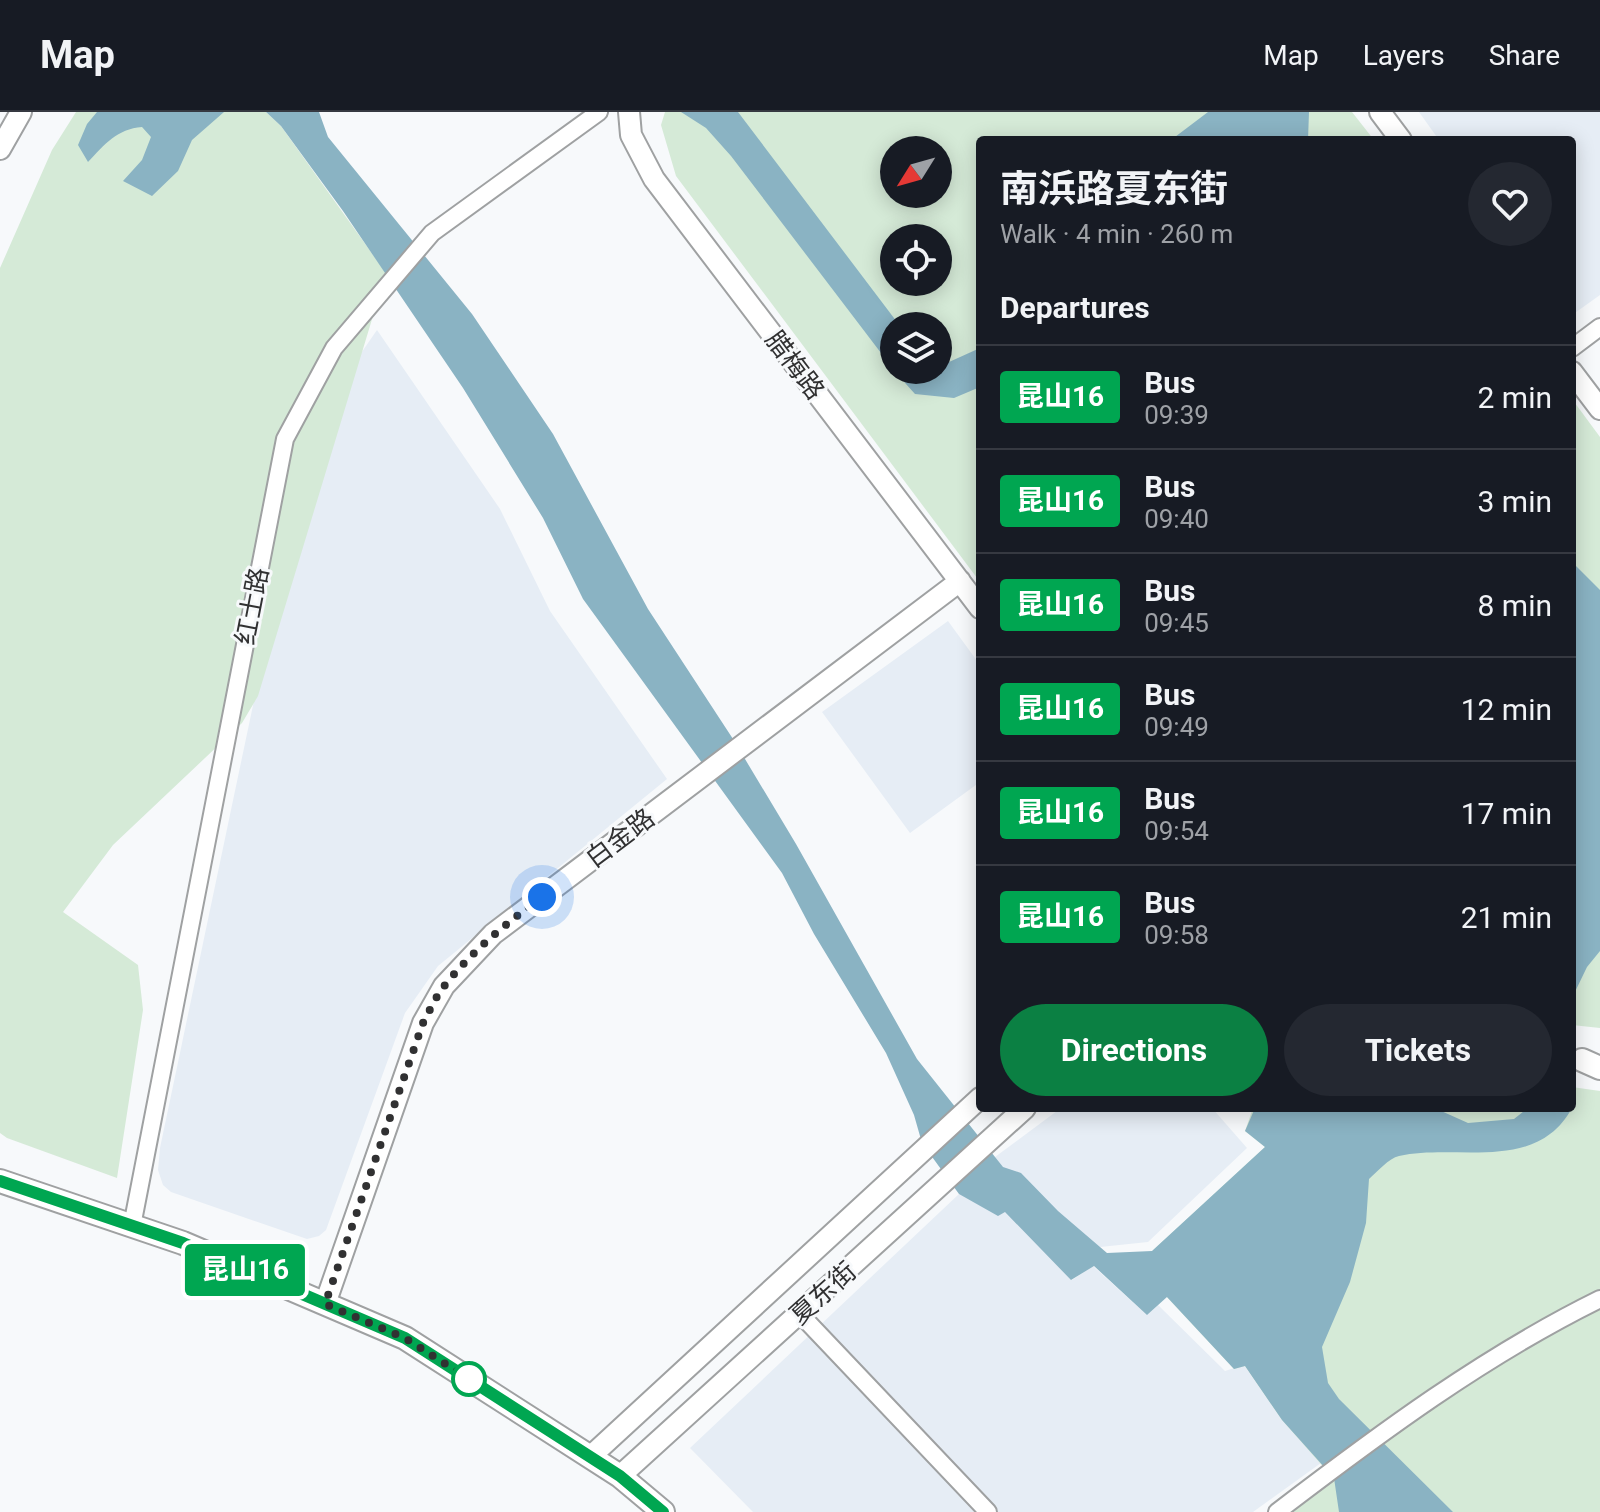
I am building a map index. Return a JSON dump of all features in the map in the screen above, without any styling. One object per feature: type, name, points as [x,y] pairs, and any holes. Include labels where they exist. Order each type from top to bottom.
[{"type":"main road","points":[[0,1181],[183,1243],[405,1338],[620,1476],[663,1512]]},
{"type":"street","points":[[0,149],[21,112]]},
{"type":"street","name":"红士路","points":[[132,1226],[285,439],[334,348],[432,233],[599,112]]},
{"type":"street","name":"腊梅路","points":[[629,112],[631,135],[654,179],[976,603]]},
{"type":"street","points":[[1380,112],[1398,136]]},
{"type":"street","points":[[1576,345],[1600,327]]},
{"type":"street","points":[[1576,377],[1600,409]]},
{"type":"street","name":"白金路","points":[[325,1304],[423,1023],[444,986],[493,934],[960,581]]},
{"type":"street","name":"夏东街","points":[[590,1457],[974,1104]]},
{"type":"street","name":"夏东街","points":[[620,1476],[1021,1112]]},
{"type":"street","points":[[1277,1512],[1386,1429],[1545,1326],[1600,1299]]},
{"type":"street","points":[[800,1314],[988,1512]]},
{"type":"shaded area","points":[[1419,112],[1600,112],[1600,295],[1576,312],[1576,136],[1436,136]]},
{"type":"shaded area","points":[[377,330],[500,509],[550,611],[667,779],[438,966],[405,1013],[326,1230],[319,1236],[307,1239],[171,1192],[163,1185],[158,1170],[160,1148],[277,591],[330,398]]},
{"type":"shaded area","points":[[948,621],[976,660],[976,785],[910,833],[822,712]]},
{"type":"shaded area","points":[[1056,1112],[1216,1112],[1247,1148],[1148,1242],[1100,1247],[1064,1272],[1072,1280],[1093,1266],[1147,1315],[1158,1305],[1225,1371],[1244,1365],[1282,1420],[1321,1463],[1253,1512],[753,1512],[690,1448],[995,1157]]},
{"type":"green space","points":[[76,112],[266,112],[281,126],[386,273],[258,696],[242,723],[113,845],[63,912],[138,965],[143,1010],[117,1178],[0,1133],[0,268],[52,150]]},
{"type":"green space","points":[[665,112],[1352,112],[1371,136],[976,136],[976,577],[676,176],[661,125]]},
{"type":"green space","points":[[1576,404],[1600,437],[1600,1028],[1576,1025]]},
{"type":"green space","points":[[1576,1088],[1600,1091],[1600,1512],[1291,1512],[1333,1478],[1282,1420],[1245,1366],[1234,1369],[1137,1265],[1265,1147],[1245,1131],[1252,1112],[1576,1112]]},
{"type":"water","points":[[97,112],[224,112],[192,140],[178,171],[152,196],[123,181],[142,160],[151,137],[142,127],[118,134],[88,162],[78,145],[87,124]]},
{"type":"water","points":[[266,112],[319,112],[328,137],[472,314],[553,434],[648,609],[733,739],[796,844],[917,1059],[1003,1167],[1021,1173],[1058,1211],[1107,1253],[1152,1251],[1265,1147],[1245,1131],[1253,1112],[1443,1112],[1468,1123],[1514,1119],[1523,1112],[1569,1112],[1557,1128],[1538,1142],[1494,1152],[1399,1156],[1387,1162],[1369,1179],[1366,1223],[1350,1282],[1322,1347],[1328,1383],[1339,1399],[1453,1512],[1339,1512],[1334,1478],[1282,1420],[1245,1366],[1234,1369],[1167,1297],[1147,1315],[1094,1266],[1071,1280],[1005,1212],[998,1216],[959,1194],[922,1143],[914,1115],[886,1053],[814,934],[782,873],[583,599],[543,518],[463,388],[343,211],[281,126]]},
{"type":"water","points":[[681,112],[738,112],[889,312],[880,312],[880,352],[731,156],[706,128]]},
{"type":"water","points":[[1208,112],[1309,112],[1308,136],[1176,136]]},
{"type":"water","points":[[976,350],[976,389],[954,398],[915,394],[906,384],[952,384],[952,361]]},
{"type":"water","points":[[1576,566],[1600,590],[1600,951],[1587,967],[1576,990]]},
{"type":"bus line","name":"昆山16","points":[[0,1181],[183,1243],[405,1338],[620,1476],[663,1512]]},
{"type":"route","points":[[469,1379],[405,1338],[325,1304],[423,1023],[444,986],[493,934],[542,897]]}]
